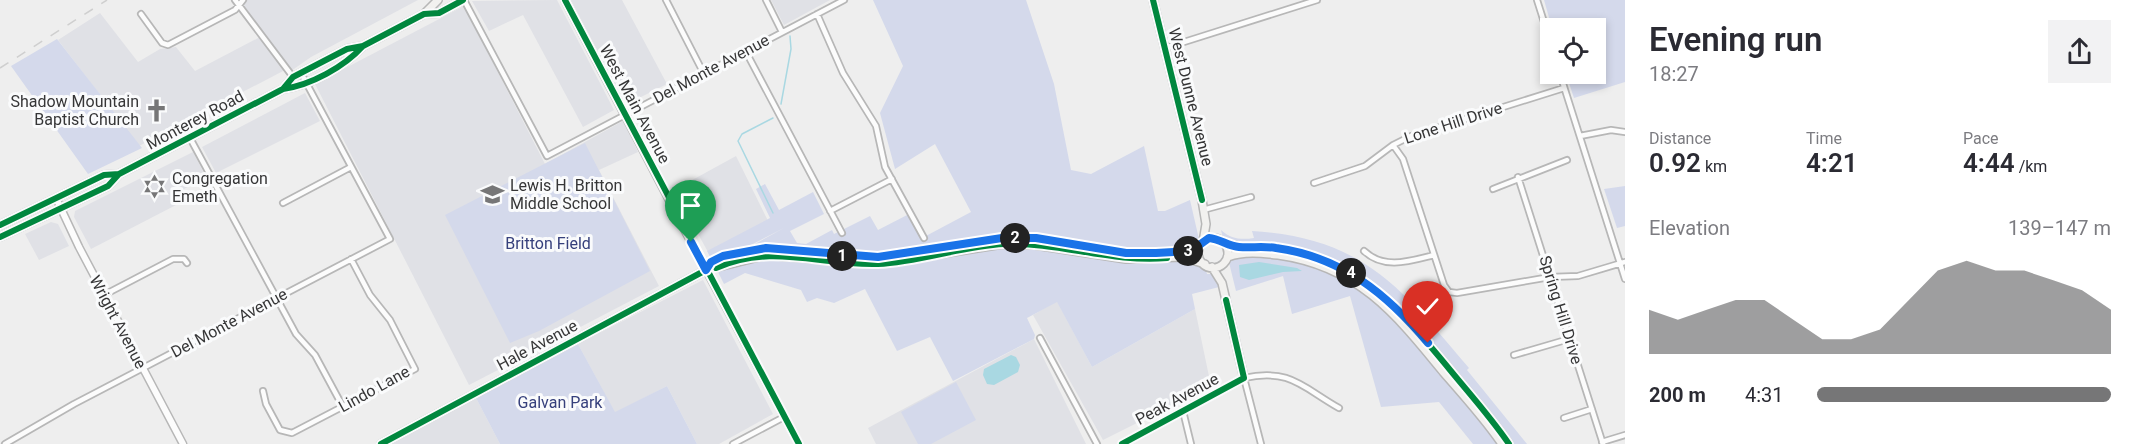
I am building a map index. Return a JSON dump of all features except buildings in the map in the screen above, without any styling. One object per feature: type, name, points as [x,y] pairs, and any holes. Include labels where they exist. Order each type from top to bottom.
[{"type":"main road","name":"Monterey Road","points":[[283,89],[293,77],[347,49],[363,46],[424,14],[438,0]]},
{"type":"main road","name":"Monterey Road","points":[[424,14],[438,13],[464,0]]},
{"type":"main road","name":"West Main Avenue","points":[[565,0],[706,270]]},
{"type":"main road","name":"West Dunne Avenue","points":[[1153,0],[1206,224],[1201,244]]},
{"type":"main road","name":"Monterey Road","points":[[0,225],[104,175],[118,174],[283,89],[306,82],[352,59],[363,46]]},
{"type":"main road","name":"Monterey Road","points":[[0,237],[108,186],[118,174]]},
{"type":"main road","name":"West Dunne Avenue","points":[[1206,224],[1222,241]]},
{"type":"main road","name":"Hale Avenue","points":[[706,270],[711,262],[723,256],[766,248],[863,258],[904,254],[1002,238],[1036,238],[1126,253],[1191,251],[1201,244]]},
{"type":"main road","points":[[1222,283],[1199,255],[1201,244],[1209,238],[1238,247],[1275,248],[1305,254],[1334,264],[1369,283],[1409,320],[1509,444]]},
{"type":"main road","points":[[1222,241],[1226,261],[1222,283],[1244,378]]},
{"type":"main road","name":"Hale Avenue","points":[[381,444],[706,270],[766,255],[878,264],[1003,244],[1035,245],[1126,259],[1182,257],[1208,266]]},
{"type":"main road","points":[[1208,266],[1226,261],[1239,253],[1291,257],[1332,270],[1366,289],[1406,326],[1502,444]]},
{"type":"street","points":[[234,0],[293,77]]},
{"type":"street","points":[[141,14],[162,43],[168,45],[236,10],[243,0]]},
{"type":"street","name":"Del Monte Avenue","points":[[464,0],[547,156],[703,72],[844,0]]},
{"type":"street","points":[[666,0],[703,72]]},
{"type":"street","points":[[766,0],[782,32]]},
{"type":"street","points":[[1165,48],[1317,0]]},
{"type":"street","points":[[1538,0],[1543,18]]},
{"type":"street","points":[[817,14],[843,73],[876,126],[885,167],[924,238]]},
{"type":"street","points":[[745,50],[842,233]]},
{"type":"street","points":[[283,203],[351,167],[301,73]]},
{"type":"street","points":[[1563,84],[1622,263],[1625,279]]},
{"type":"street","name":"Lone Hill Drive","points":[[1314,183],[1365,166],[1393,145],[1411,136],[1564,88]]},
{"type":"street","points":[[1580,136],[1611,130],[1625,132]]},
{"type":"street","points":[[190,138],[296,334],[315,356],[343,407]]},
{"type":"street","points":[[1393,145],[1403,159],[1434,255],[1449,291],[1457,293],[1550,277],[1578,276],[1622,263]]},
{"type":"street","points":[[1493,189],[1518,177],[1568,160]]},
{"type":"street","name":"Del Monte Avenue","points":[[5,444],[143,368],[390,239],[351,167]]},
{"type":"street","name":"Spring Hill Drive","points":[[1518,177],[1603,443]]},
{"type":"street","points":[[830,211],[892,179]]},
{"type":"street","points":[[1203,210],[1251,197]]},
{"type":"street","name":"Wright Avenue","points":[[56,198],[104,295],[183,444]]},
{"type":"street","points":[[1364,250],[1373,260],[1384,262],[1407,262],[1434,255]]},
{"type":"street","points":[[104,295],[173,259],[184,259],[188,263]]},
{"type":"street","name":"Lindo Lane","points":[[263,391],[266,404],[279,430],[286,434],[292,433],[415,369],[390,320],[370,295],[351,259]]},
{"type":"street","name":"West Main Avenue","points":[[706,270],[799,444]]},
{"type":"street","points":[[1040,339],[1097,444]]},
{"type":"street","points":[[1514,355],[1569,339]]},
{"type":"street","points":[[1261,444],[1244,378],[1275,373],[1340,408]]},
{"type":"street","name":"Peak Avenue","points":[[1122,444],[1244,378]]},
{"type":"street","points":[[1564,418],[1592,409]]},
{"type":"street","points":[[1183,411],[1191,444]]},
{"type":"street","points":[[733,444],[783,417]]},
{"type":"street","points":[[1603,443],[1625,435]]},
{"type":"shaded area","points":[[240,0],[418,0],[311,57],[291,71]]},
{"type":"shaded area","points":[[557,0],[614,110],[583,127],[523,15],[489,31],[472,1]]},
{"type":"shaded area","points":[[571,0],[622,0],[667,84],[631,102],[623,100]]},
{"type":"shaded area","points":[[771,0],[830,0],[784,25]]},
{"type":"shaded area","name":"Lewis H. Britton Middle School","points":[[464,6],[545,164],[623,121],[638,152],[599,170],[659,286],[469,385],[315,84]]},
{"type":"shaded area","points":[[100,13],[138,62],[160,49],[176,47],[195,71],[260,37],[285,70],[139,146],[58,40]]},
{"type":"shaded area","points":[[305,93],[320,121],[216,173],[202,147]]},
{"type":"shaded area","points":[[193,152],[206,177],[173,195],[178,204],[91,249],[74,217],[75,211]]},
{"type":"shaded area","points":[[736,156],[773,231],[714,263],[674,190]]},
{"type":"shaded area","points":[[51,222],[58,224],[69,246],[39,260],[25,234]]},
{"type":"shaded area","points":[[703,280],[773,414],[719,444],[697,444],[667,386],[615,413],[578,344]]},
{"type":"shaded area","points":[[1057,301],[1092,367],[1195,309],[1211,386],[1103,440],[1033,315]]},
{"type":"shaded area","points":[[1034,339],[1086,444],[876,444],[868,428]]},
{"type":"shaded area","points":[[476,398],[500,444],[391,444]]},
{"type":"green space","points":[[873,0],[1026,0],[1054,84],[1071,170],[1091,174],[1144,146],[1158,211],[1165,211],[1190,200],[1207,274],[1216,274],[1219,287],[1192,294],[1195,309],[1092,367],[1057,302],[1027,318],[1035,335],[1034,339],[953,381],[930,337],[897,351],[865,289],[834,303],[817,298],[807,302],[801,290],[745,273],[724,284],[715,266],[784,228],[714,264],[707,251],[770,218],[756,189],[765,184],[779,210],[813,192],[824,214],[790,231],[797,243],[806,244],[832,230],[834,234],[870,216],[878,230],[911,213],[924,237],[971,212],[935,144],[895,169],[880,113],[903,66]]},
{"type":"green space","points":[[1544,0],[1625,0],[1625,82],[1574,98],[1569,84],[1606,84],[1606,18],[1549,18]]},
{"type":"green space","points":[[57,39],[142,148],[88,174],[11,66]]},
{"type":"green space","name":"Britton Field","points":[[585,143],[650,271],[539,331],[510,343],[445,215]]},
{"type":"green space","points":[[1625,186],[1625,226],[1617,228],[1604,189]]},
{"type":"green space","points":[[1221,230],[1240,239],[1254,238],[1252,231],[1291,236],[1324,244],[1352,256],[1377,272],[1400,291],[1445,339],[1527,444],[1473,444],[1439,402],[1381,407],[1350,296],[1292,314],[1283,276],[1236,291]]},
{"type":"green space","name":"Galvan Park","points":[[578,344],[615,412],[667,386],[697,444],[500,444],[476,398]]},
{"type":"green space","points":[[956,382],[976,420],[931,444],[918,444],[901,412]]},
{"type":"water","points":[[1259,262],[1297,268],[1302,271],[1283,272],[1249,280],[1240,277],[1239,265]]},
{"type":"water","points":[[1011,355],[1016,357],[1020,365],[1018,372],[994,385],[987,384],[983,375],[984,369]]},
{"type":"waterway","points":[[781,104],[791,49],[790,36]]},
{"type":"waterway","points":[[773,118],[742,134],[738,141],[773,213]]},
{"type":"railway","points":[[0,68],[107,0]]},
{"type":"cycle path","points":[[0,225],[104,175],[119,174],[283,89],[293,77],[347,49],[363,46],[424,14],[439,13],[463,0]]},
{"type":"cycle path","points":[[565,0],[799,444]]},
{"type":"cycle path","points":[[1153,0],[1202,200]]},
{"type":"cycle path","points":[[283,89],[305,84],[326,74],[337,68],[363,46]]},
{"type":"cycle path","points":[[0,237],[108,186],[119,174]]},
{"type":"cycle path","points":[[716,268],[757,257],[777,256],[857,264],[894,263],[1004,244],[1045,246],[1126,258],[1167,258]]},
{"type":"cycle path","points":[[1259,247],[1291,251],[1319,258],[1344,269],[1366,283],[1407,319],[1509,444]]},
{"type":"cycle path","points":[[381,444],[706,270]]},
{"type":"cycle path","points":[[1122,444],[1244,378],[1226,300]]},
{"type":"place","name":"Shadow Mountain Baptist Church","points":[[157,110]]},
{"type":"place","name":"Congregation Emeth","points":[[154,187]]},
{"type":"place","name":"Lewis H. Britton Middle School","points":[[492,194]]},
{"type":"route","points":[[691,242],[706,270],[711,262],[723,256],[766,248],[863,258],[904,254],[1002,238],[1036,238],[1126,253],[1156,253],[1191,251],[1209,238],[1219,239],[1238,247],[1275,248],[1305,254],[1334,264],[1369,283],[1382,293],[1428,343]]}]
